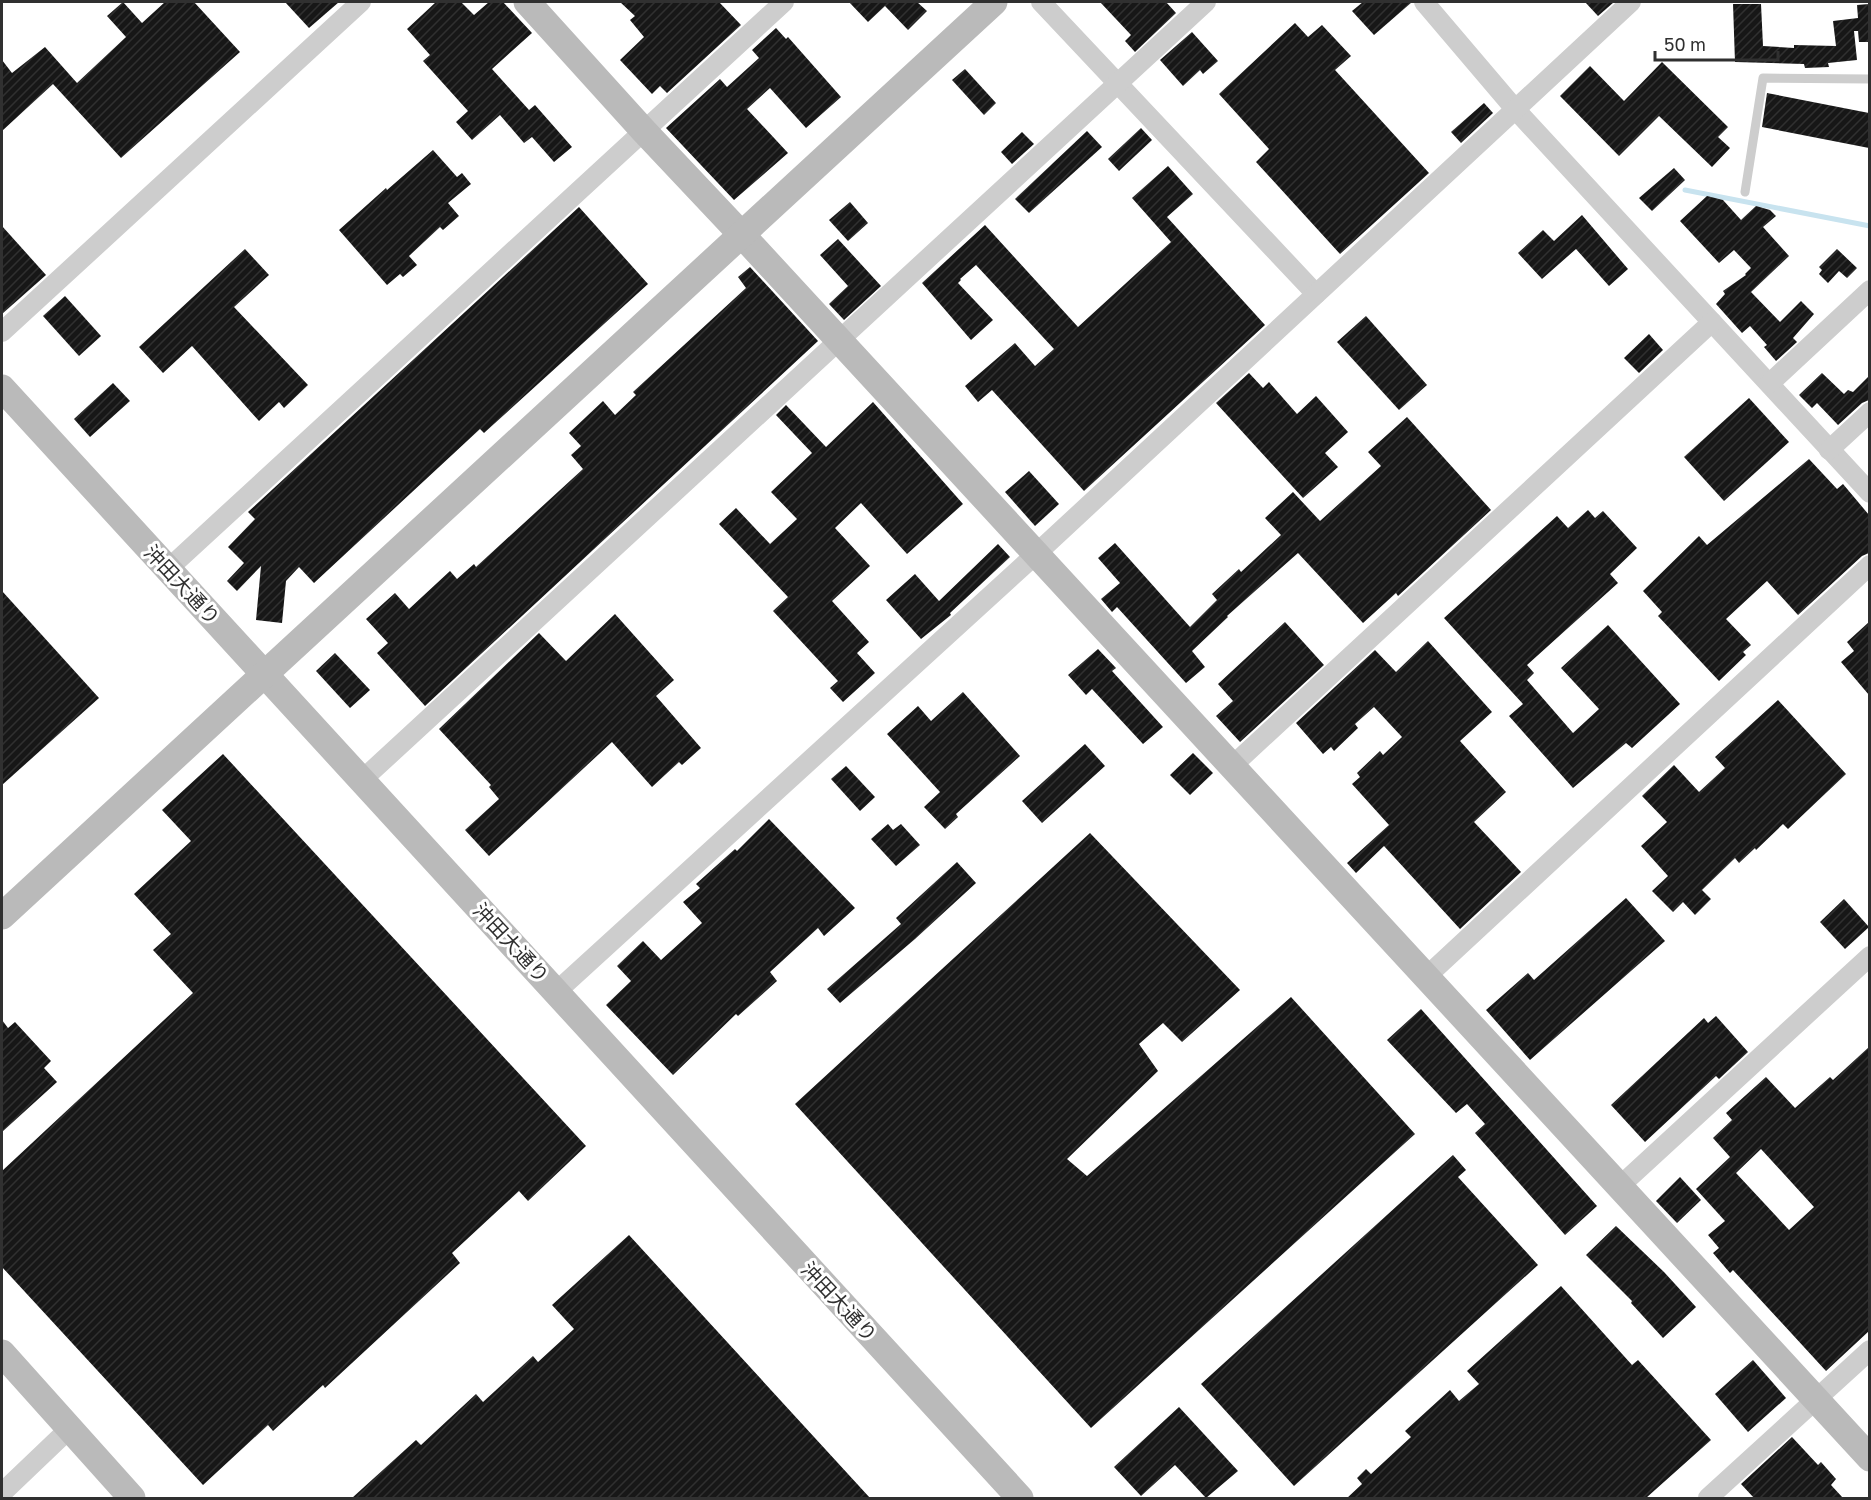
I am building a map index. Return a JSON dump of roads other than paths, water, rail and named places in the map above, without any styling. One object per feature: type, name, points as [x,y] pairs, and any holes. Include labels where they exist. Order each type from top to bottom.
[{"type":"street","points":[[2,332],[361,2]]},
{"type":"street","points":[[527,2],[1869,1458]]},
{"type":"street","points":[[168,569],[784,2]]},
{"type":"street","points":[[2,916],[994,2]]},
{"type":"street","points":[[1041,2],[1316,294]]},
{"type":"street","points":[[362,780],[1206,2]]},
{"type":"street","points":[[1425,2],[1515,109],[1869,493]]},
{"type":"street","points":[[556,992],[1036,554],[1631,2]]},
{"type":"street","points":[[1770,383],[1869,290]]},
{"type":"street","points":[[1232,766],[1712,322]]},
{"type":"street","name":"沖田大通り","points":[[2,388],[1020,1498]]},
{"type":"street","points":[[1830,450],[1869,412]]},
{"type":"street","points":[[1427,976],[1869,565]]},
{"type":"street","points":[[1620,1186],[1869,956]]},
{"type":"street","points":[[1708,1498],[1869,1350]]},
{"type":"street","points":[[2,1353],[132,1498]]},
{"type":"street","points":[[2,1493],[69,1429]]},
{"type":"lane","points":[[1745,192],[1764,78],[1869,79]]},
{"type":"waterway","points":[[1685,190],[1870,226]]}]
